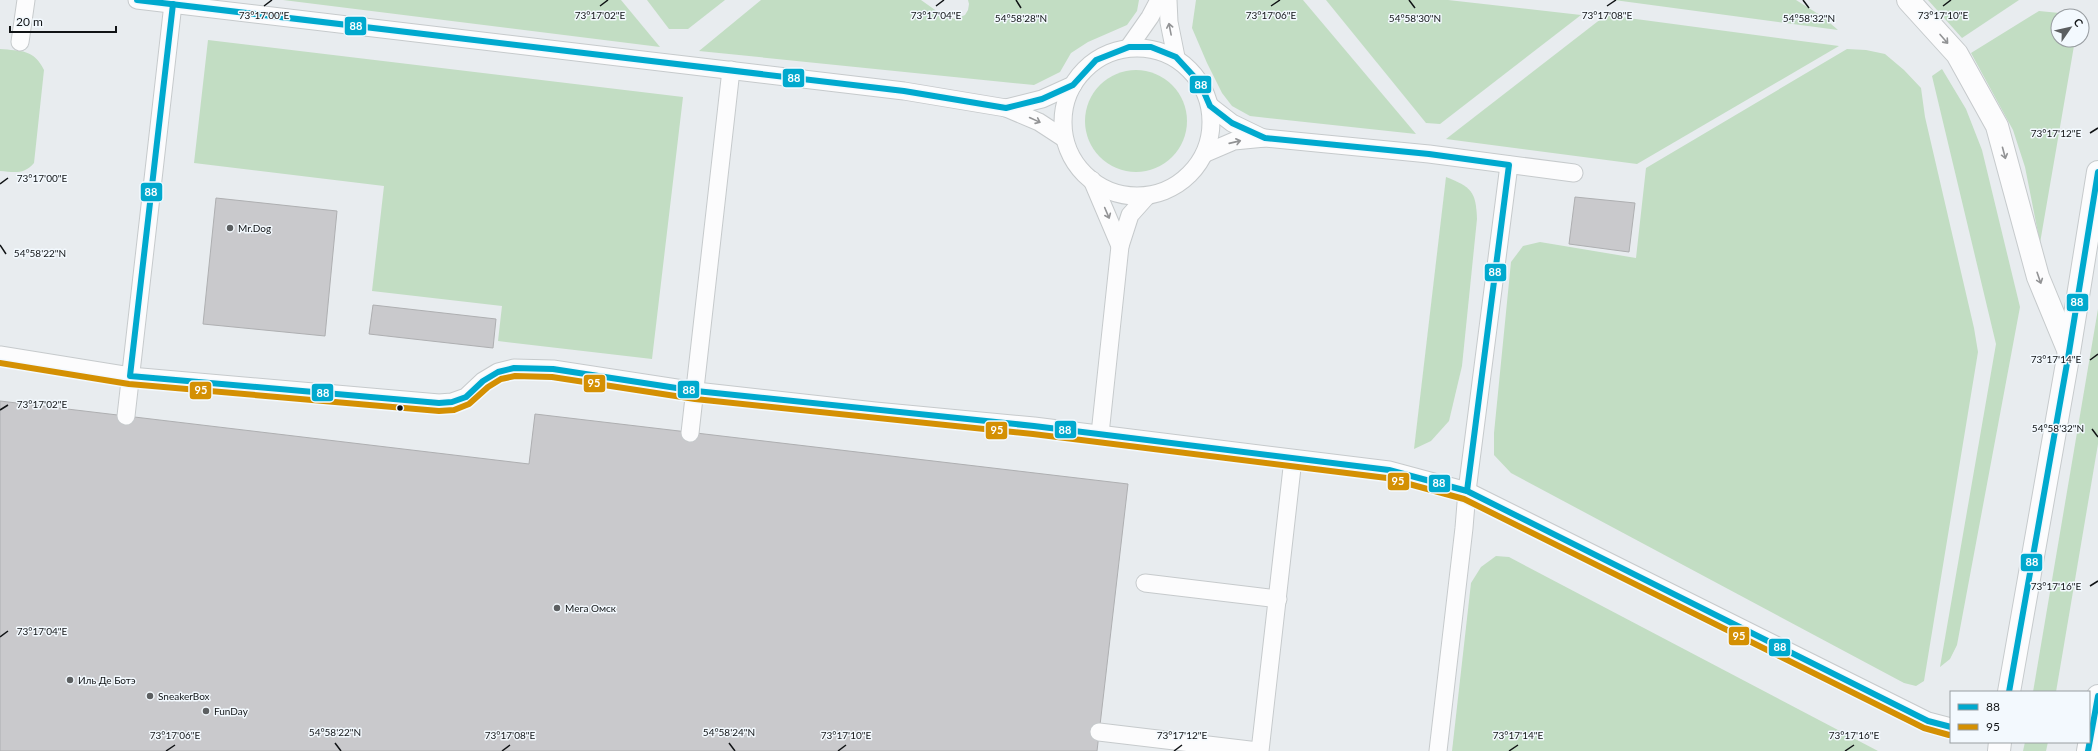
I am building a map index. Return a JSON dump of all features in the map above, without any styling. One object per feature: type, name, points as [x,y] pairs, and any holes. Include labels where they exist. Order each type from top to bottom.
[{"type":"main road","points":[[1908,0],[1957,54],[1997,126],[2038,277],[2069,352]]},
{"type":"main road","points":[[2009,691],[2069,352],[2098,172]]},
{"type":"main road","points":[[2090,740],[2098,696]]},
{"type":"lane","points":[[20,42],[26,0]]},
{"type":"lane","points":[[137,0],[731,70],[904,92],[1006,108],[1039,122],[1062,137],[1078,169],[1099,186],[1122,197],[1155,196],[1182,183],[1206,153],[1212,139],[1210,106],[1200,83],[1176,57],[1151,47],[1129,47],[1096,60],[1073,85],[1064,108],[1062,137]]},
{"type":"lane","points":[[1129,47],[1150,17],[1159,0]]},
{"type":"lane","points":[[1168,0],[1169,22],[1176,57]]},
{"type":"lane","points":[[126,416],[173,4]]},
{"type":"lane","points":[[690,432],[696,391],[731,70]]},
{"type":"lane","points":[[1006,108],[1042,99],[1073,85]]},
{"type":"lane","points":[[1210,106],[1232,123],[1266,138]]},
{"type":"lane","points":[[1206,153],[1234,141],[1266,138],[1429,154],[1574,173]]},
{"type":"lane","points":[[1438,751],[1467,491],[1509,165]]},
{"type":"lane","points":[[1092,180],[1120,246]]},
{"type":"lane","points":[[1100,434],[1120,246],[1130,214],[1147,196]]},
{"type":"lane","points":[[0,355],[130,376],[439,403],[452,402],[466,397],[483,381],[498,372],[514,368],[553,369],[696,391],[1100,434],[1389,470],[1467,491],[1928,721],[1950,727]]},
{"type":"lane","points":[[1099,732],[1259,751],[1278,599],[1293,459]]},
{"type":"lane","points":[[1145,583],[1278,599]]},
{"type":"green space","points":[[283,0],[621,0],[660,47]]},
{"type":"green space","points":[[647,0],[725,0],[688,29],[669,29]]},
{"type":"green space","points":[[761,0],[921,0],[945,17],[956,19],[965,15],[968,10],[968,0],[1139,0],[1137,11],[1127,25],[1088,42],[1071,53],[1060,72],[1034,85],[699,51]]},
{"type":"green space","points":[[1196,0],[1303,0],[1416,134],[1250,116],[1232,106],[1222,93],[1192,28]]},
{"type":"green space","points":[[1326,0],[1448,0],[1581,15],[1440,124],[1426,123]]},
{"type":"green space","points":[[1614,0],[1796,0],[1823,17],[1838,30]]},
{"type":"green space","points":[[1928,0],[2019,0],[1962,38]]},
{"type":"green space","points":[[2039,11],[2050,12],[2050,48],[2074,48],[2040,243],[2025,167],[2013,130],[1971,53]]},
{"type":"green space","points":[[1606,15],[1839,46],[1637,164],[1446,139]]},
{"type":"green space","points":[[208,40],[683,97],[652,359],[498,341],[502,306],[372,291],[384,186],[194,163]]},
{"type":"green space","points":[[0,49],[26,52],[36,58],[44,70],[34,163],[23,171],[18,172],[0,171]]},
{"type":"green space","points":[[1847,49],[1866,50],[1885,54],[1904,70],[1921,88],[1925,117],[1974,328],[1978,352],[1924,681],[1916,686],[1904,683],[1511,473],[1494,455],[1494,433],[1511,262],[1523,246],[1540,242],[1636,258],[1646,168]]},
{"type":"green space","points":[[1942,69],[1966,109],[1982,150],[2020,307],[1957,645],[1950,659],[1940,667],[1996,344],[1932,76]]},
{"type":"green space","points":[[1136,70],[1156,74],[1172,85],[1183,101],[1187,121],[1183,141],[1172,157],[1156,168],[1136,172],[1116,168],[1100,157],[1089,141],[1085,121],[1089,101],[1100,85],[1116,74]]},
{"type":"green space","points":[[1446,177],[1467,187],[1470,191],[1475,202],[1477,219],[1462,366],[1449,421],[1431,441],[1414,449]]},
{"type":"green space","points":[[2098,309],[2098,444],[2056,691],[2033,691]]},
{"type":"green space","points":[[1496,556],[1509,557],[1878,751],[1452,751],[1471,583],[1481,567]]},
{"type":"green space","points":[[2025,743],[2048,743],[2046,751],[2023,751]]},
{"type":"building","points":[[1575,197],[1635,203],[1629,252],[1569,244]]},
{"type":"building","points":[[216,198],[337,211],[325,336],[203,324]]},
{"type":"building","points":[[373,305],[496,319],[493,348],[369,334]]},
{"type":"building","name":"Мега Омск","points":[[0,401],[529,464],[535,414],[1128,484],[1097,751],[0,751]]},
{"type":"transit line","name":"88","points":[[137,0],[904,91],[1006,108],[1042,99],[1073,85],[1096,60],[1129,47],[1151,47],[1176,57],[1200,83],[1210,106],[1232,123],[1265,138],[1429,154],[1509,165],[1467,491]]},
{"type":"transit line","name":"88","points":[[173,4],[130,376],[439,403],[452,402],[466,397],[483,381],[498,372],[514,368],[553,369],[696,391],[1034,426],[1389,470],[1467,491],[1928,721],[1950,727]]},
{"type":"transit line","name":"88","points":[[2009,691],[2069,352],[2098,172]]},
{"type":"transit line","name":"95","points":[[0,363],[129,384],[439,411],[454,410],[469,404],[488,387],[501,379],[515,376],[552,377],[695,399],[1033,434],[1387,478],[1464,499],[1924,728],[1949,735]]},
{"type":"transit line","name":"88","points":[[2090,740],[2098,696]]},
{"type":"transit line","name":"88","points":[[2088,751],[2089,743]]},
{"type":"place","name":"Mr.Dog","points":[[230,228]]},
{"type":"place","name":"Мега Омск","points":[[557,608]]},
{"type":"place","name":"Иль Де Ботэ","points":[[70,680]]},
{"type":"place","name":"SneakerBox","points":[[150,696]]},
{"type":"place","name":"FunDay","points":[[206,711]]}]
